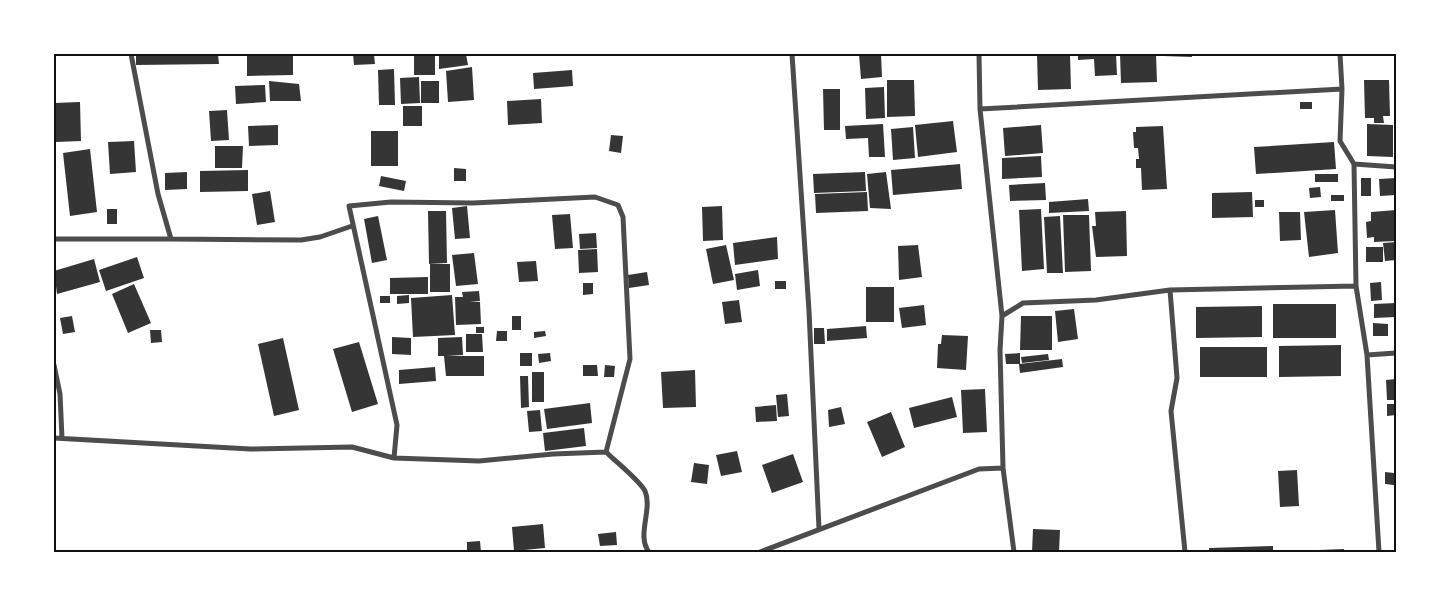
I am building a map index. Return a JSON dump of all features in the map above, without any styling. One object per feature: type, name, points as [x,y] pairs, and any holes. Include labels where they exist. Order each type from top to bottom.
[{"type":"street","points":[[131,54],[154,176],[171,239]]},
{"type":"street","points":[[792,54],[819,529]]},
{"type":"street","points":[[979,54],[980,109],[1002,316],[1000,350],[1004,468],[1014,552]]},
{"type":"street","points":[[1340,54],[1342,89],[1340,141],[1354,164],[1356,286],[1367,355],[1379,552]]},
{"type":"street","points":[[980,109],[1342,89]]},
{"type":"street","points":[[1354,164],[1396,167]]},
{"type":"street","points":[[394,458],[396,424],[349,206],[390,202],[473,203],[595,197],[618,205],[623,217],[630,359],[606,452]]},
{"type":"street","points":[[54,239],[301,240],[320,237],[352,226]]},
{"type":"street","points":[[1002,316],[1023,303],[1096,300],[1170,290],[1356,286]]},
{"type":"street","points":[[1170,290],[1177,378],[1171,411],[1185,552]]},
{"type":"street","points":[[1367,355],[1396,354]]},
{"type":"street","points":[[54,365],[60,394],[62,438]]},
{"type":"street","points":[[54,438],[250,450],[352,447],[394,458],[479,462],[554,454],[606,452],[644,490],[648,504],[645,525],[647,549],[649,552]]},
{"type":"street","points":[[760,552],[979,469],[1004,468]]},
{"type":"building","points":[[136,54],[218,54],[219,64],[136,65]]},
{"type":"building","points":[[247,54],[293,54],[293,75],[247,76]]},
{"type":"building","points":[[353,54],[374,54],[375,64],[354,65]]},
{"type":"building","points":[[414,54],[435,54],[435,75],[414,75]]},
{"type":"building","points":[[439,54],[466,54],[468,65],[439,69]]},
{"type":"building","points":[[859,54],[881,54],[882,77],[861,79]]},
{"type":"building","points":[[1037,54],[1070,54],[1071,89],[1038,90]]},
{"type":"building","points":[[1078,54],[1116,54],[1117,75],[1095,76],[1094,59],[1078,60]]},
{"type":"building","points":[[1120,54],[1156,54],[1157,82],[1121,83]]},
{"type":"building","points":[[1163,54],[1192,54],[1192,57],[1163,56]]},
{"type":"building","points":[[472,67],[474,100],[448,102],[446,71]]},
{"type":"building","points":[[394,69],[395,105],[379,105],[378,70]]},
{"type":"building","points":[[572,70],[573,86],[534,89],[533,73]]},
{"type":"building","points":[[419,77],[420,103],[401,104],[400,78]]},
{"type":"building","points":[[887,80],[914,80],[915,116],[887,117]]},
{"type":"building","points":[[1364,80],[1389,80],[1390,116],[1383,116],[1384,123],[1374,123],[1374,118],[1365,118]]},
{"type":"building","points":[[269,81],[299,84],[301,101],[270,101]]},
{"type":"building","points":[[421,81],[439,81],[439,103],[421,103]]},
{"type":"building","points":[[265,85],[266,102],[236,104],[235,86]]},
{"type":"building","points":[[884,87],[885,118],[866,119],[865,88]]},
{"type":"building","points":[[823,89],[840,89],[840,130],[824,130]]},
{"type":"building","points":[[541,99],[542,123],[508,125],[507,101]]},
{"type":"building","points":[[80,102],[81,141],[56,142],[54,103]]},
{"type":"building","points":[[1300,102],[1312,102],[1312,109],[1300,109]]},
{"type":"building","points":[[403,106],[422,106],[422,126],[403,126]]},
{"type":"building","points":[[227,110],[229,140],[211,141],[209,111]]},
{"type":"building","points":[[953,121],[957,152],[918,157],[915,125]]},
{"type":"building","points":[[883,124],[885,157],[869,157],[868,138],[846,139],[845,126]]},
{"type":"building","points":[[1367,124],[1393,125],[1393,157],[1367,156]]},
{"type":"building","points":[[278,125],[278,145],[249,146],[248,126]]},
{"type":"building","points":[[1041,125],[1043,153],[1005,156],[1003,128]]},
{"type":"building","points":[[1163,126],[1167,189],[1142,190],[1141,168],[1136,168],[1136,159],[1139,159],[1138,148],[1134,148],[1133,132],[1136,132],[1136,127]]},
{"type":"building","points":[[913,127],[915,158],[893,160],[891,129]]},
{"type":"building","points":[[371,131],[398,131],[398,166],[371,166]]},
{"type":"building","points":[[611,135],[623,136],[621,153],[609,151]]},
{"type":"building","points":[[134,141],[136,172],[110,174],[108,142]]},
{"type":"building","points":[[1334,142],[1336,169],[1256,174],[1254,147]]},
{"type":"building","points":[[215,146],[243,146],[242,168],[215,168]]},
{"type":"building","points":[[90,149],[97,212],[70,216],[63,153]]},
{"type":"building","points":[[1041,156],[1042,177],[1002,179],[1002,158]]},
{"type":"building","points":[[960,164],[962,189],[893,195],[891,170]]},
{"type":"building","points":[[454,168],[466,169],[466,181],[454,181]]},
{"type":"building","points":[[248,170],[248,191],[200,192],[200,171]]},
{"type":"building","points":[[187,172],[187,189],[165,190],[165,173]]},
{"type":"building","points":[[865,172],[866,191],[814,193],[813,174]]},
{"type":"building","points":[[886,172],[891,209],[870,208],[867,174]]},
{"type":"building","points":[[1315,174],[1338,174],[1338,182],[1315,182]]},
{"type":"building","points":[[381,176],[406,181],[404,191],[379,186]]},
{"type":"building","points":[[1361,178],[1371,178],[1371,196],[1361,196]]},
{"type":"building","points":[[1396,178],[1396,195],[1380,196],[1379,179]]},
{"type":"building","points":[[1045,183],[1046,200],[1010,201],[1009,185]]},
{"type":"building","points":[[1320,187],[1321,197],[1310,198],[1309,188]]},
{"type":"building","points":[[270,191],[275,222],[257,225],[252,194]]},
{"type":"building","points":[[867,192],[868,211],[816,213],[815,194]]},
{"type":"building","points":[[1252,192],[1253,217],[1212,218],[1212,193]]},
{"type":"building","points":[[1331,195],[1344,195],[1344,201],[1331,201]]},
{"type":"building","points":[[1088,199],[1089,211],[1049,213],[1049,202]]},
{"type":"building","points":[[1255,200],[1264,200],[1264,207],[1255,207]]},
{"type":"building","points":[[467,206],[470,238],[455,239],[452,208]]},
{"type":"building","points":[[722,206],[723,240],[703,241],[702,207]]},
{"type":"building","points":[[107,209],[117,209],[117,224],[107,224]]},
{"type":"building","points":[[1041,209],[1044,269],[1022,271],[1019,210]]},
{"type":"building","points":[[1335,210],[1338,253],[1309,257],[1304,212]]},
{"type":"building","points":[[1396,210],[1396,241],[1374,242],[1374,237],[1367,238],[1366,222],[1371,221],[1371,212]]},
{"type":"building","points":[[428,211],[446,211],[447,263],[429,264]]},
{"type":"building","points":[[1126,211],[1127,256],[1096,257],[1092,226],[1096,226],[1095,212]]},
{"type":"building","points":[[1279,212],[1300,212],[1301,240],[1280,241]]},
{"type":"building","points":[[570,214],[573,248],[555,249],[552,215]]},
{"type":"building","points":[[1063,215],[1089,215],[1091,271],[1065,272]]},
{"type":"building","points":[[378,216],[387,260],[372,263],[364,219]]},
{"type":"building","points":[[1060,216],[1063,273],[1047,273],[1044,217]]},
{"type":"building","points":[[596,233],[597,248],[580,249],[579,234]]},
{"type":"building","points":[[777,237],[778,259],[735,265],[733,243]]},
{"type":"building","points":[[1396,242],[1396,260],[1385,261],[1383,243]]},
{"type":"building","points":[[726,245],[734,280],[713,284],[706,249]]},
{"type":"building","points":[[918,245],[922,277],[899,280],[898,246]]},
{"type":"building","points":[[1366,247],[1383,247],[1383,262],[1366,262]]},
{"type":"building","points":[[597,249],[598,272],[579,273],[578,250]]},
{"type":"building","points":[[474,253],[478,284],[456,286],[452,255]]},
{"type":"building","points":[[137,257],[144,278],[106,291],[99,270]]},
{"type":"building","points":[[94,259],[100,282],[57,294],[54,271]]},
{"type":"building","points":[[536,261],[538,281],[519,282],[517,262]]},
{"type":"building","points":[[430,264],[450,264],[450,292],[430,292]]},
{"type":"building","points":[[758,270],[760,286],[737,290],[735,274]]},
{"type":"building","points":[[647,272],[649,285],[629,288],[628,275]]},
{"type":"building","points":[[428,277],[428,294],[390,294],[390,278]]},
{"type":"building","points":[[775,281],[786,281],[786,289],[775,289]]},
{"type":"building","points":[[1381,282],[1382,300],[1371,301],[1370,283]]},
{"type":"building","points":[[583,283],[593,283],[593,294],[583,295]]},
{"type":"building","points":[[134,284],[151,323],[128,333],[112,294]]},
{"type":"building","points":[[866,287],[894,287],[894,322],[866,322]]},
{"type":"building","points":[[479,291],[480,301],[470,301],[480,302],[481,324],[456,325],[455,297],[463,297],[462,292]]},
{"type":"building","points":[[409,295],[409,303],[397,304],[397,296]]},
{"type":"building","points":[[452,295],[455,335],[413,337],[411,298]]},
{"type":"building","points":[[380,296],[390,296],[390,303],[380,303]]},
{"type":"building","points":[[739,300],[742,322],[725,324],[722,302]]},
{"type":"building","points":[[1396,303],[1396,317],[1374,318],[1374,304]]},
{"type":"building","points":[[1273,304],[1336,304],[1336,338],[1273,338]]},
{"type":"building","points":[[924,305],[926,325],[902,328],[899,308]]},
{"type":"building","points":[[1262,306],[1262,337],[1196,338],[1196,307]]},
{"type":"building","points":[[1074,309],[1078,339],[1058,342],[1055,311]]},
{"type":"building","points":[[72,316],[75,332],[63,334],[60,318]]},
{"type":"building","points":[[512,316],[521,316],[521,330],[512,330]]},
{"type":"building","points":[[1021,316],[1052,316],[1052,350],[1020,350]]},
{"type":"building","points":[[1373,323],[1388,324],[1388,336],[1373,336]]},
{"type":"building","points":[[866,326],[867,338],[827,341],[827,329]]},
{"type":"building","points":[[476,327],[484,327],[484,333],[476,333]]},
{"type":"building","points":[[814,328],[824,328],[825,344],[814,344]]},
{"type":"building","points":[[150,330],[161,330],[162,342],[151,343]]},
{"type":"building","points":[[497,331],[507,331],[507,341],[496,341]]},
{"type":"building","points":[[545,331],[546,336],[534,338],[534,332]]},
{"type":"building","points":[[466,334],[482,334],[483,352],[466,352]]},
{"type":"building","points":[[942,335],[968,336],[966,370],[937,368],[938,344],[941,344]]},
{"type":"building","points":[[392,337],[411,338],[411,355],[392,354]]},
{"type":"building","points":[[462,337],[463,355],[447,356],[484,356],[484,376],[446,376],[444,356],[438,356],[438,338]]},
{"type":"building","points":[[283,338],[299,410],[274,416],[258,344]]},
{"type":"building","points":[[359,342],[378,404],[352,412],[333,349]]},
{"type":"building","points":[[1341,345],[1341,376],[1279,377],[1279,346]]},
{"type":"building","points":[[1200,347],[1267,347],[1267,377],[1200,377]]},
{"type":"building","points":[[520,353],[532,353],[532,366],[520,366]]},
{"type":"building","points":[[550,353],[551,361],[539,363],[538,354]]},
{"type":"building","points":[[1020,353],[1020,364],[1006,364],[1005,354]]},
{"type":"building","points":[[1048,354],[1049,360],[1022,363],[1021,357]]},
{"type":"building","points":[[1062,359],[1063,367],[1020,373],[1019,364]]},
{"type":"building","points":[[583,365],[597,365],[598,376],[583,376]]},
{"type":"building","points":[[605,365],[615,366],[614,377],[604,377]]},
{"type":"building","points":[[435,367],[436,381],[399,384],[399,370]]},
{"type":"building","points":[[695,370],[696,407],[663,408],[661,372]]},
{"type":"building","points":[[532,372],[544,372],[544,402],[532,402]]},
{"type":"building","points":[[520,376],[528,376],[529,407],[521,408]]},
{"type":"building","points":[[1396,379],[1396,400],[1387,400],[1386,380]]},
{"type":"building","points":[[985,389],[987,432],[963,433],[961,390]]},
{"type":"building","points":[[787,394],[789,416],[778,417],[776,395]]},
{"type":"building","points":[[952,397],[957,417],[914,428],[909,408]]},
{"type":"building","points":[[590,403],[592,423],[547,429],[544,409]]},
{"type":"building","points":[[1387,404],[1396,404],[1396,415],[1387,416]]},
{"type":"building","points":[[776,405],[777,421],[756,422],[755,407]]},
{"type":"building","points":[[841,407],[845,424],[829,427],[828,410]]},
{"type":"building","points":[[540,410],[542,431],[529,432],[527,411]]},
{"type":"building","points":[[891,412],[905,447],[882,457],[867,422]]},
{"type":"building","points":[[584,428],[586,446],[545,451],[543,433]]},
{"type":"building","points":[[737,451],[742,472],[721,476],[716,455]]},
{"type":"building","points":[[793,454],[803,482],[772,493],[762,465]]},
{"type":"building","points":[[694,463],[709,465],[707,484],[691,482]]},
{"type":"building","points":[[1297,470],[1299,506],[1280,507],[1278,471]]},
{"type":"building","points":[[1385,472],[1394,473],[1394,485],[1385,484]]},
{"type":"building","points":[[543,524],[545,548],[514,551],[512,527]]},
{"type":"building","points":[[1033,529],[1060,530],[1059,552],[1032,552]]},
{"type":"building","points":[[616,532],[617,545],[600,546],[598,534]]},
{"type":"building","points":[[480,541],[481,552],[467,552],[467,542]]},
{"type":"building","points":[[1273,546],[1273,552],[1209,552],[1209,548]]},
{"type":"building","points":[[1344,549],[1344,552],[1293,552],[1293,551]]}]
